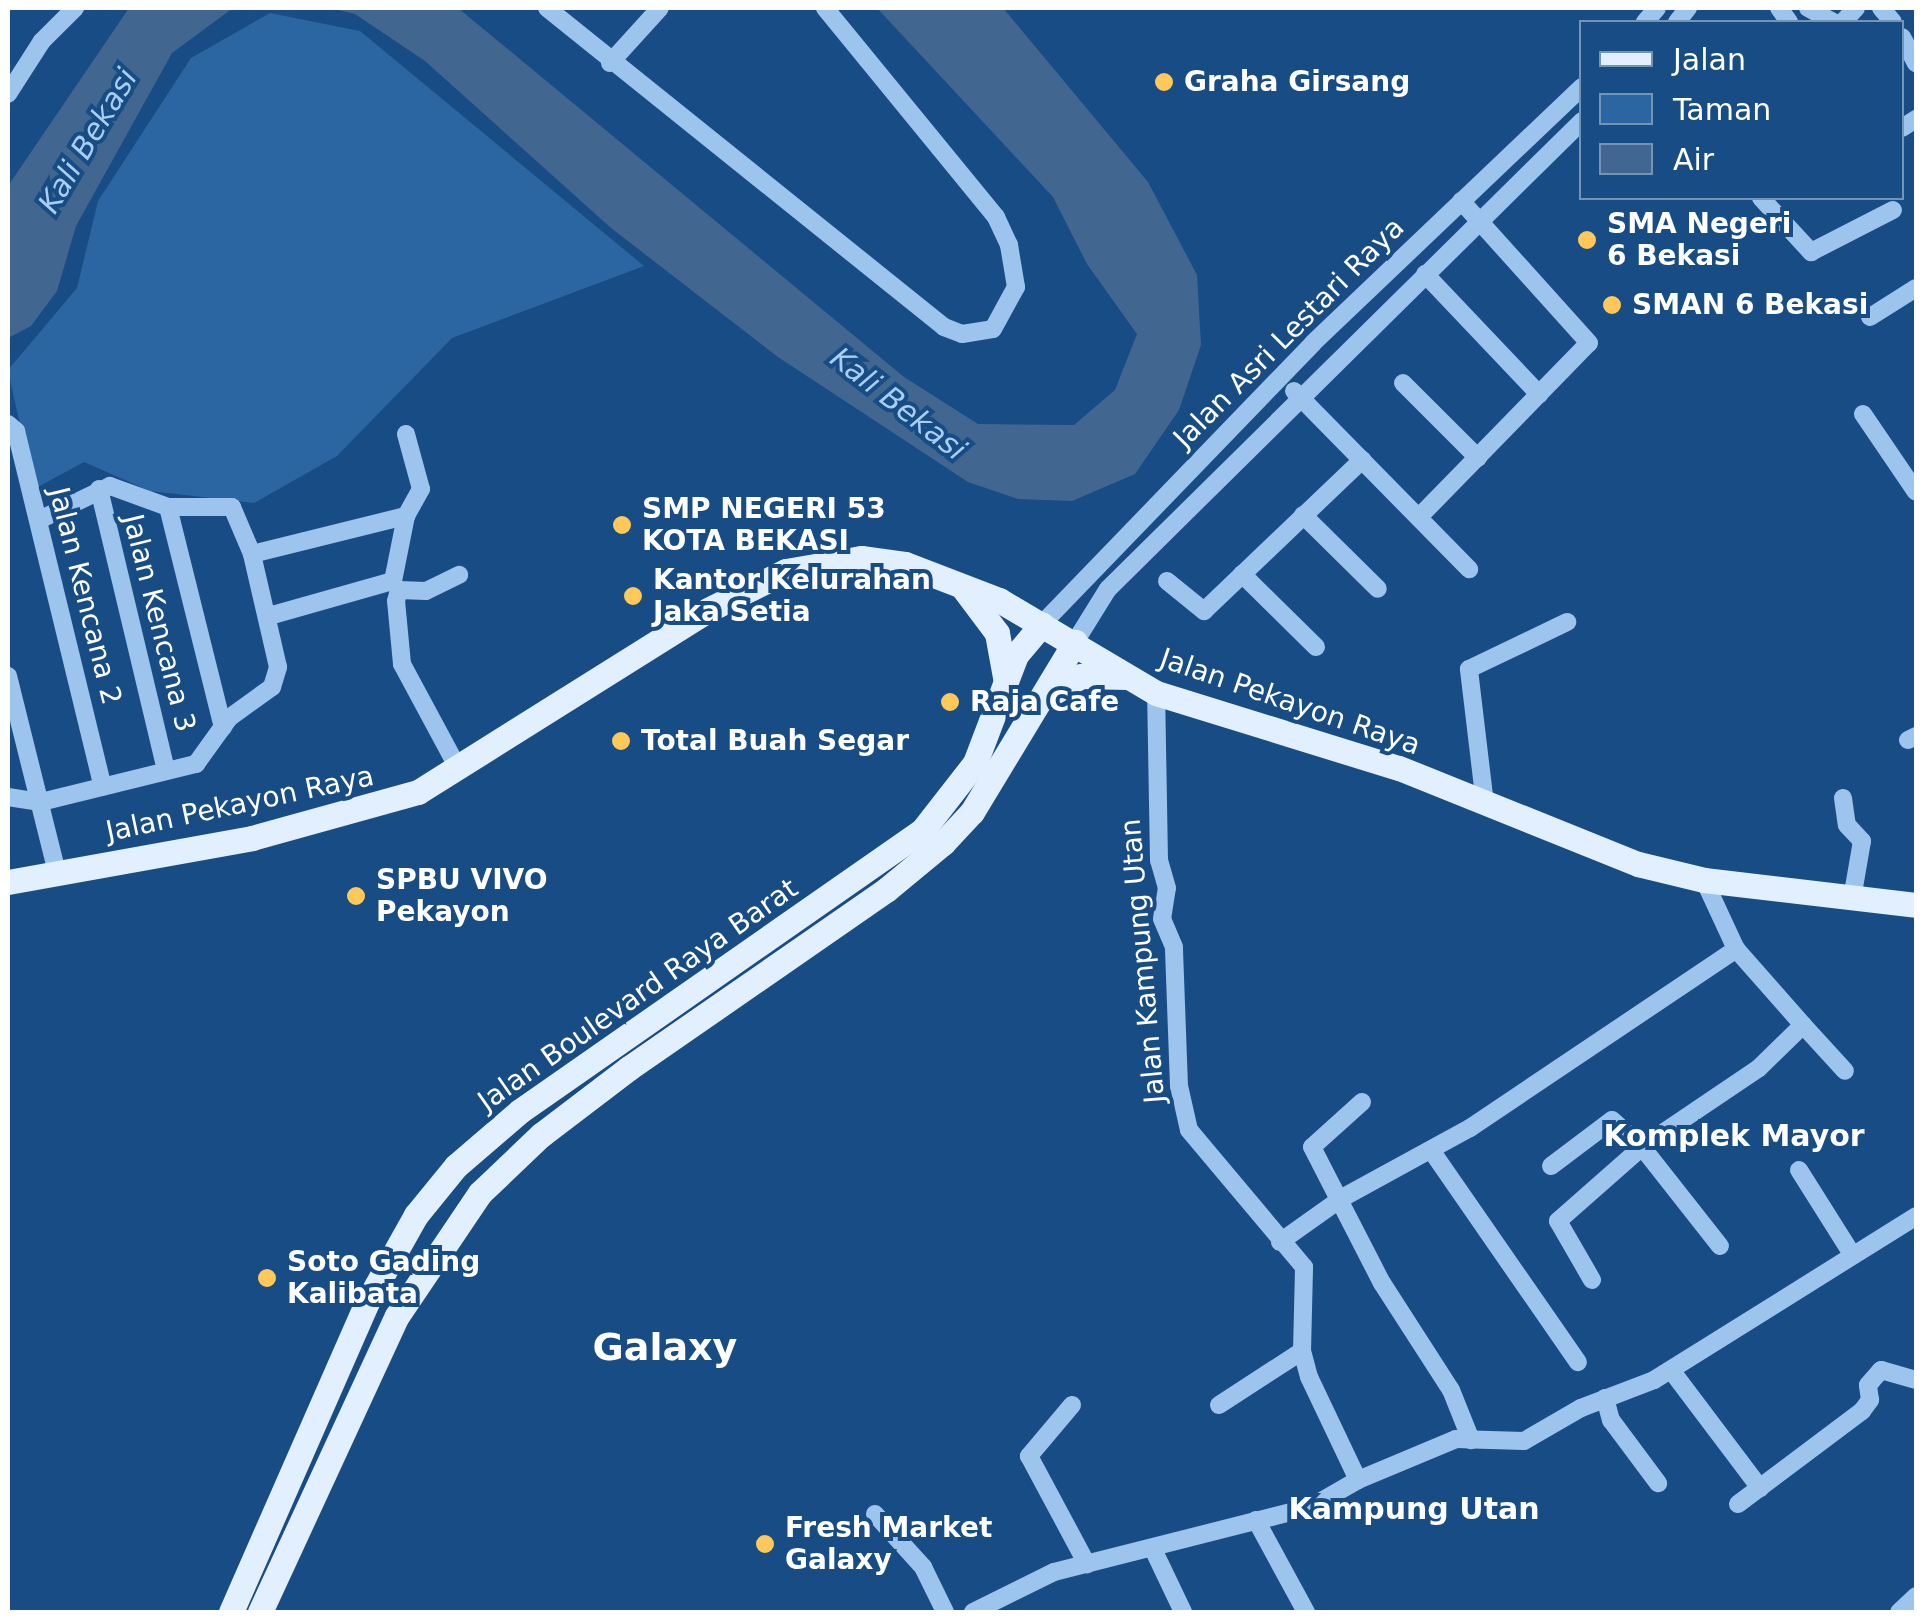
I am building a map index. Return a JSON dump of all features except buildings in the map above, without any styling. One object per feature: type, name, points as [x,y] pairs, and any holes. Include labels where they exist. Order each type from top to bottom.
[{"type":"main road","name":"Jalan Pekayon Raya","points":[[8,882],[311,823],[392,801],[459,770],[708,610],[786,572],[873,558],[960,585],[1042,624],[1156,693],[1398,768],[1638,864],[1704,880],[1916,906]]},
{"type":"main road","points":[[960,585],[997,634],[1007,683],[1030,676],[1036,700],[1081,676],[1132,678]]},
{"type":"main road","name":"Jalan Boulevard Raya Barat","points":[[231,1612],[285,1500],[366,1304],[416,1214],[456,1166],[520,1111],[872,868],[953,798],[1007,683],[1016,654],[1042,624]]},
{"type":"main road","name":"Jalan Boulevard Raya Barat","points":[[260,1612],[397,1316],[480,1193],[541,1134],[629,1068],[886,890],[972,812],[1036,700],[1075,642]]},
{"type":"main road","points":[[872,868],[886,890]]},
{"type":"main road","points":[[285,1500],[309,1510]]},
{"type":"street","points":[[8,94],[42,41],[75,8]]},
{"type":"street","points":[[547,8],[944,328],[962,334],[994,329],[1016,287],[1010,245],[996,217],[825,8]]},
{"type":"street","points":[[610,62],[660,8]]},
{"type":"street","name":"Jalan Asri Lestari Raya","points":[[1042,624],[1282,378],[1460,201],[1579,90]]},
{"type":"street","name":"Jalan Asri Lestari Raya","points":[[1075,642],[1108,589],[1579,125]]},
{"type":"street","points":[[1536,131],[1553,150]]},
{"type":"street","points":[[1763,200],[1811,252],[1892,210]]},
{"type":"street","points":[[1419,517],[1588,340],[1460,201]]},
{"type":"street","points":[[1426,274],[1538,394]]},
{"type":"street","points":[[1870,317],[1916,288]]},
{"type":"street","points":[[1282,378],[1469,569]]},
{"type":"street","points":[[1403,383],[1478,458]]},
{"type":"street","points":[[1863,414],[1916,492]]},
{"type":"street","name":"Jalan Kencana 2","points":[[8,424],[16,431],[40,520],[104,787]]},
{"type":"street","points":[[269,616],[393,582],[406,516],[421,488],[406,434]]},
{"type":"street","points":[[1167,581],[1200,612],[1362,460]]},
{"type":"street","points":[[8,797],[41,802],[206,758],[223,727],[272,687],[278,667],[252,554],[236,514],[226,505],[168,507],[119,487],[99,489],[40,520]]},
{"type":"street","name":"Jalan Kencana 3","points":[[99,489],[166,770]]},
{"type":"street","points":[[1166,495],[1185,516]]},
{"type":"street","points":[[168,507],[223,727]]},
{"type":"street","points":[[252,554],[406,516]]},
{"type":"street","points":[[1304,516],[1378,589]]},
{"type":"street","points":[[1090,572],[1091,587],[1108,589]]},
{"type":"street","points":[[1242,574],[1316,647]]},
{"type":"street","points":[[459,770],[402,664],[396,601],[400,590],[426,591],[460,576]]},
{"type":"street","points":[[1485,804],[1473,748],[1469,669],[1567,622]]},
{"type":"street","points":[[8,676],[57,874]]},
{"type":"street","name":"Jalan Kampung Utan","points":[[1156,693],[1159,860],[1167,888],[1162,919],[1174,947],[1179,1086],[1189,1130],[1306,1272],[1302,1351],[1316,1397],[1358,1480]]},
{"type":"street","points":[[1843,798],[1847,825],[1862,841],[1852,899]]},
{"type":"street","points":[[1704,880],[1736,948],[1846,1071]]},
{"type":"street","points":[[1280,1242],[1342,1198],[1431,1150],[1587,1051],[1736,948]]},
{"type":"street","points":[[1592,1280],[1558,1221],[1642,1147],[1759,1068],[1803,1025]]},
{"type":"street","points":[[1362,1102],[1312,1142],[1382,1282],[1450,1390],[1471,1440]]},
{"type":"street","points":[[1551,1166],[1612,1120],[1642,1147],[1720,1246]]},
{"type":"street","points":[[1431,1150],[1578,1362]]},
{"type":"street","points":[[1799,1170],[1852,1254]]},
{"type":"street","points":[[973,1612],[1054,1572],[1153,1550],[1311,1506],[1358,1480],[1411,1462],[1446,1442],[1524,1440],[1605,1398],[1672,1370],[1916,1216]]},
{"type":"street","points":[[1219,1405],[1302,1351]]},
{"type":"street","points":[[1672,1370],[1760,1488]]},
{"type":"street","points":[[1738,1504],[1862,1411],[1870,1400],[1868,1385],[1881,1370],[1916,1380]]},
{"type":"street","points":[[1605,1398],[1632,1454],[1658,1483]]},
{"type":"street","points":[[1072,1406],[1029,1456],[1088,1564]]},
{"type":"street","points":[[875,1514],[923,1567],[945,1612]]},
{"type":"street","points":[[1256,1520],[1306,1612]]},
{"type":"street","points":[[1153,1550],[1183,1612]]},
{"type":"street","points":[[1899,1612],[1916,1596]]},
{"type":"green space","points":[[270,13],[360,31],[644,266],[452,338],[337,456],[254,503],[150,491],[84,462],[34,489],[8,370],[77,288],[98,201],[191,58]]},
{"type":"water","name":"Kali Bekasi","points":[[129,8],[233,8],[172,53],[76,226],[57,291],[31,326],[8,338],[8,186]]},
{"type":"water","name":"Kali Bekasi","points":[[330,8],[458,8],[904,377],[978,424],[1074,425],[1115,390],[1137,334],[1087,264],[1053,197],[877,8],[1003,8],[1148,182],[1197,275],[1201,345],[1179,410],[1135,474],[1072,501],[1018,499],[968,482],[778,357],[611,228],[425,61],[355,14]]},
{"type":"place","name":"Graha Girsang","points":[[1164,82]]},
{"type":"place","name":"SMA Negeri 6 Bekasi","points":[[1587,240]]},
{"type":"place","name":"SMAN 6 Bekasi","points":[[1612,305]]},
{"type":"place","name":"SMP NEGERI 53 KOTA BEKASI","points":[[622,525]]},
{"type":"place","name":"Kantor Kelurahan Jaka Setia","points":[[633,596]]},
{"type":"place","name":"Raja Cafe","points":[[950,702]]},
{"type":"place","name":"Total Buah Segar","points":[[621,741]]},
{"type":"place","name":"SPBU VIVO Pekayon","points":[[356,896]]},
{"type":"place","name":"Soto Gading Kalibata","points":[[267,1278]]},
{"type":"place","name":"Fresh Market Galaxy","points":[[765,1544]]},
{"type":"district","name":"Komplek Mayor","points":[[1734,1136]]},
{"type":"district","name":"Galaxy","points":[[665,1348]]},
{"type":"district","name":"Kampung Utan","points":[[1414,1509]]}]
